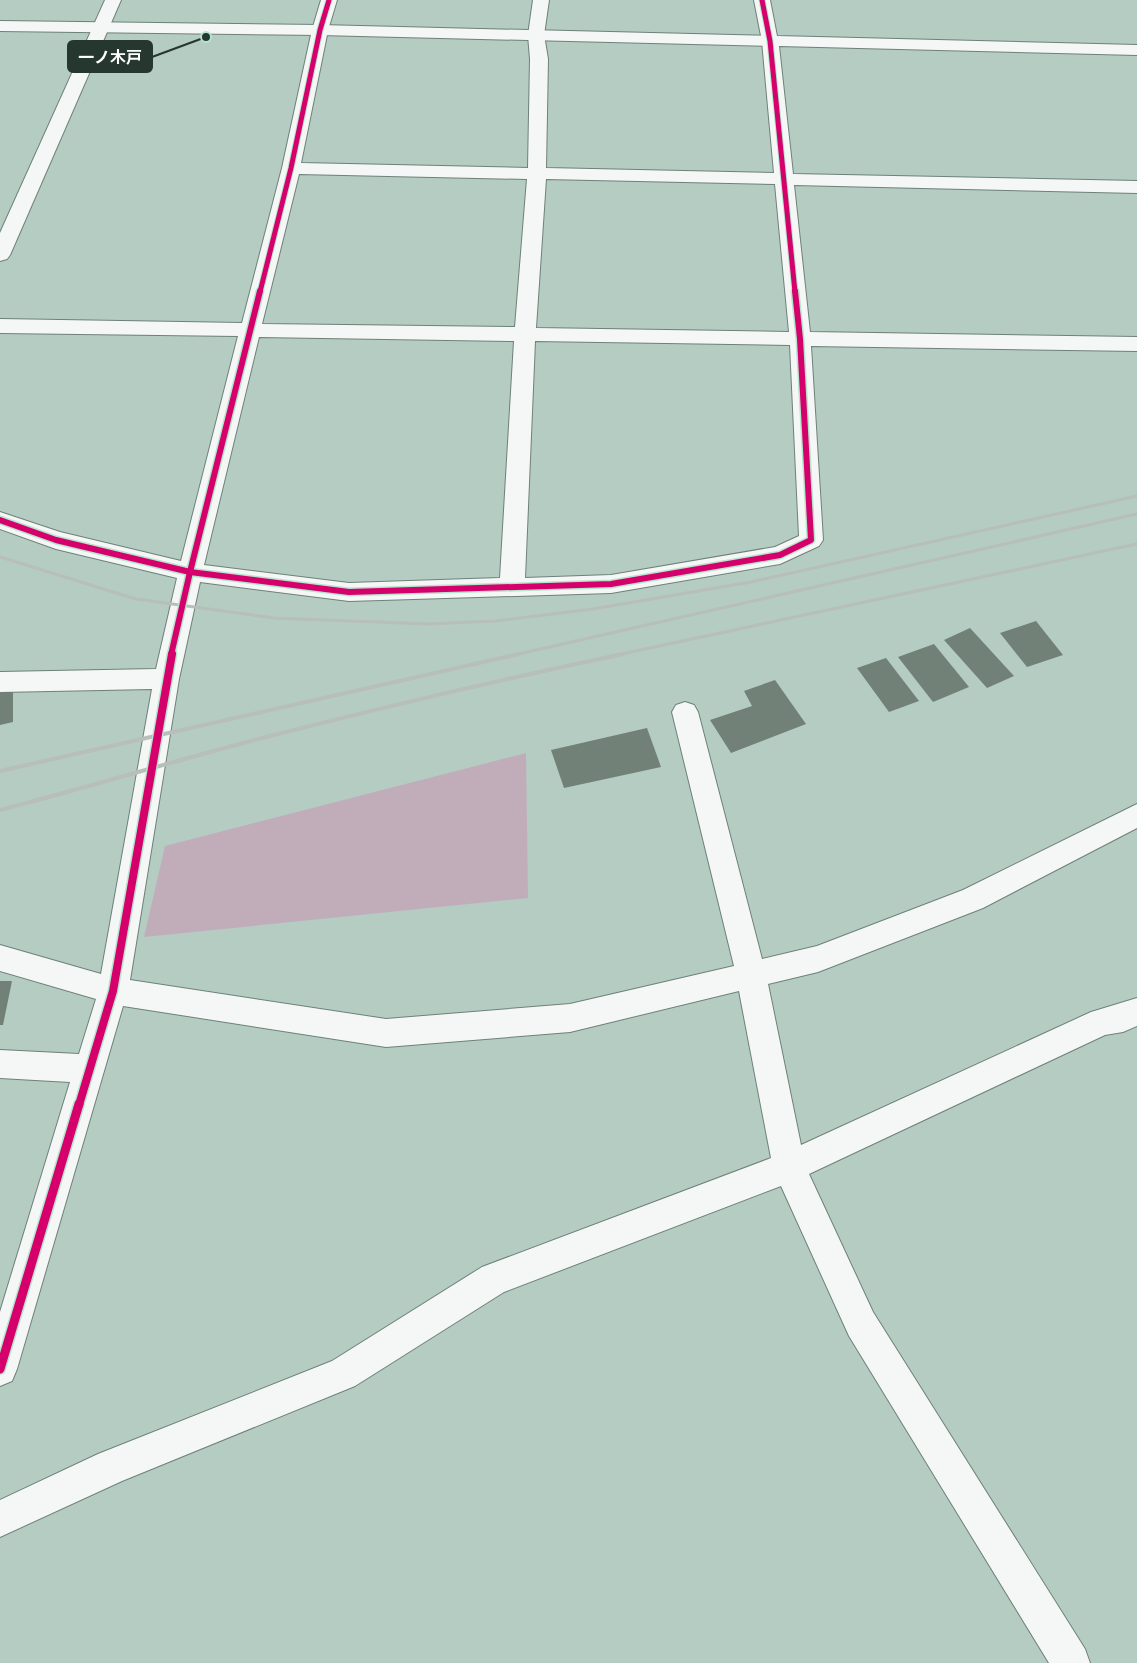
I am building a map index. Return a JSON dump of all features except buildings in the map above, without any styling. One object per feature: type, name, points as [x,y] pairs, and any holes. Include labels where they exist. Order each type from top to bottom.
[{"type":"street","points":[[0,255],[9,214],[114,0]]},
{"type":"street","points":[[0,1369],[113,991],[166,679],[190,572],[291,168],[320,30],[329,0]]},
{"type":"street","points":[[512,588],[525,334],[537,173],[539,59],[536,35],[541,0]]},
{"type":"street","points":[[0,520],[56,540],[190,572],[349,592],[611,584],[780,555],[812,540],[800,338],[770,41],[762,0]]},
{"type":"street","points":[[0,26],[320,30],[1137,50]]},
{"type":"street","points":[[291,168],[1137,187]]},
{"type":"street","points":[[0,326],[1137,344]]},
{"type":"street","points":[[0,682],[126,678],[166,679]]},
{"type":"street","points":[[685,712],[751,975],[789,1167],[861,1324],[1071,1663]]},
{"type":"street","points":[[0,958],[113,991],[386,1033],[570,1018],[818,959],[973,899],[1137,815]]},
{"type":"street","points":[[0,1519],[111,1467],[343,1374],[494,1279],[789,1167],[1102,1022],[1123,1018],[1137,1012]]},
{"type":"street","points":[[0,1064],[89,1069]]},
{"type":"shaded area","points":[[526,753],[528,898],[144,937],[165,846]]},
{"type":"railway","points":[[0,557],[136,599],[274,618],[429,624],[495,621],[593,609],[751,582],[1137,496]]},
{"type":"railway","points":[[514,655],[1137,514]]},
{"type":"railway","points":[[617,655],[1137,544]]},
{"type":"railway","points":[[0,771],[519,654]]},
{"type":"railway","points":[[0,810],[310,726],[488,683],[623,654]]},
{"type":"cycle path","points":[[0,1369],[113,991],[166,679],[190,572],[291,168],[320,30],[329,0]]},
{"type":"cycle path","points":[[0,520],[56,540],[190,572],[349,592],[611,584],[780,555],[811,540],[800,339],[770,41],[762,0]]},
{"type":"place","name":"一ノ木戸","points":[[206,37]]}]
